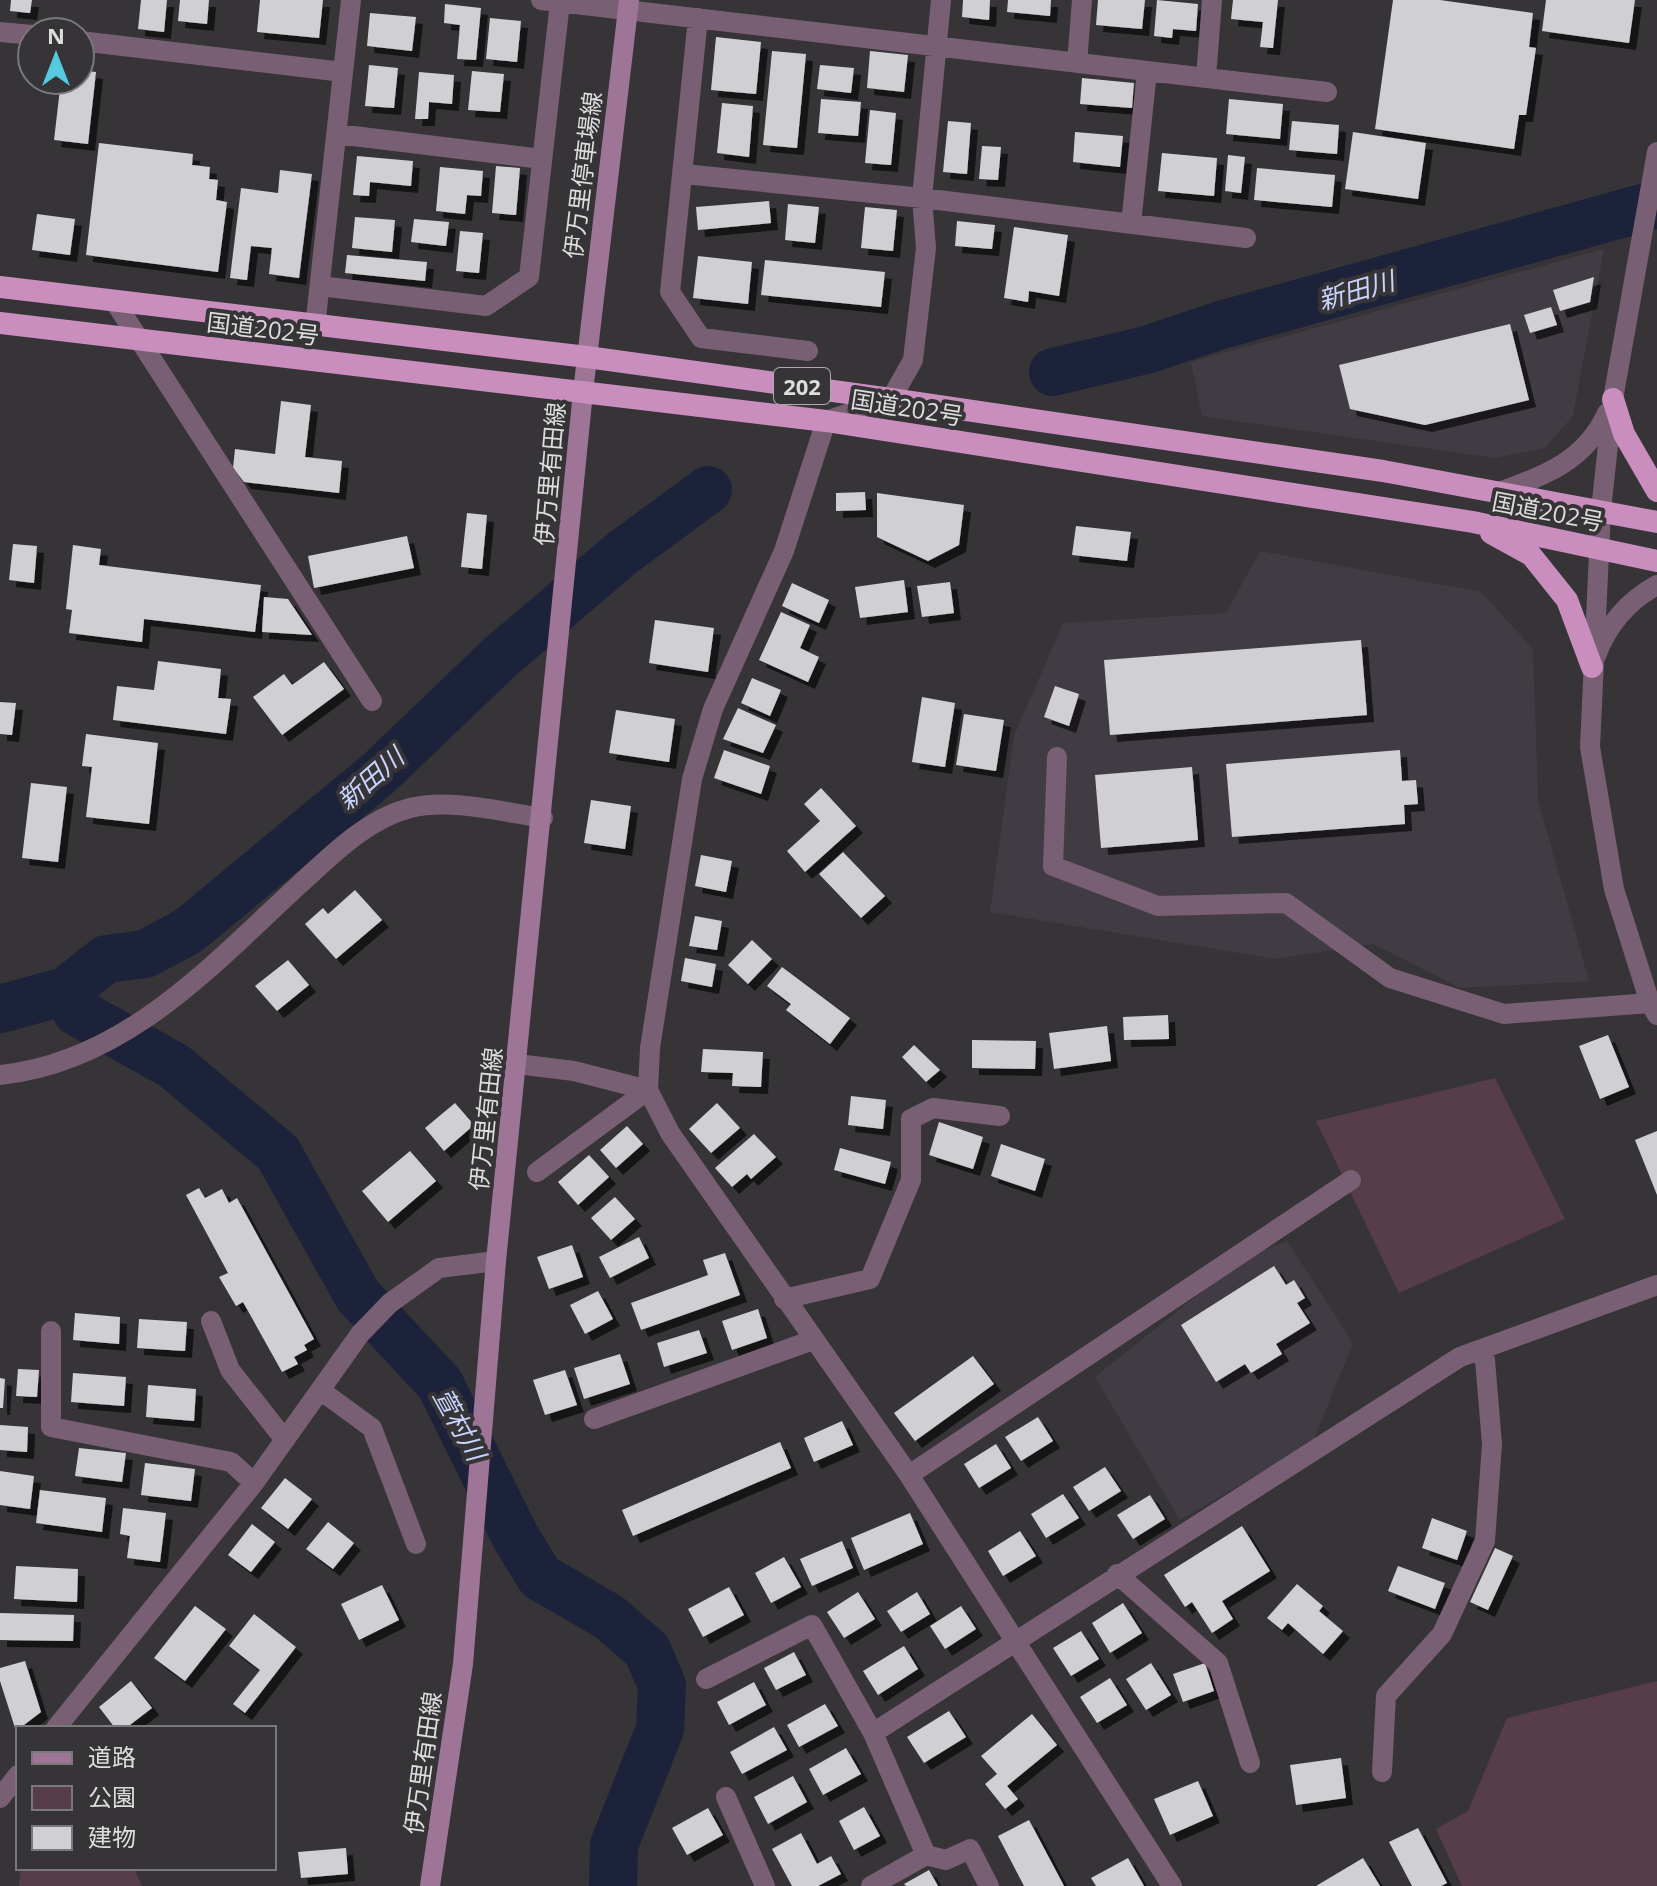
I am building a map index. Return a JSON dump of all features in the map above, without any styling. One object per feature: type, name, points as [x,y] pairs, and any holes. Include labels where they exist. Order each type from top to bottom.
[{"type":"highway","name":"国道202号","points":[[0,287],[315,327],[587,357],[891,399],[1499,492],[1657,522]]},
{"type":"highway","name":"国道202号","points":[[0,323],[826,421],[1473,522],[1657,561]]},
{"type":"highway","points":[[1613,399],[1624,434],[1657,491]]},
{"type":"highway","points":[[1473,522],[1531,555],[1550,578],[1567,600],[1592,667]]},
{"type":"main road","name":"伊万里停車場線","points":[[587,357],[628,5]]},
{"type":"main road","name":"伊万里有田線","points":[[430,1886],[463,1664],[496,1261],[587,357]]},
{"type":"street","points":[[315,327],[351,0]]},
{"type":"street","points":[[941,0],[922,198],[926,248],[913,360],[891,399],[826,421],[784,551],[713,709],[692,779],[650,1048],[648,1090],[670,1133],[909,1475],[1172,1886]]},
{"type":"street","points":[[1077,63],[1082,0]]},
{"type":"street","points":[[1206,78],[1212,0]]},
{"type":"street","points":[[320,286],[486,306],[529,277],[542,159],[550,1],[628,5],[698,18],[1327,92]]},
{"type":"street","points":[[698,18],[670,292],[701,338],[808,351]]},
{"type":"street","points":[[96,43],[343,72]]},
{"type":"street","points":[[1131,224],[1147,71]]},
{"type":"street","points":[[337,134],[542,159]]},
{"type":"street","points":[[1057,757],[1053,866],[1158,906],[1286,903],[1390,978],[1504,1014],[1653,1009],[1614,889],[1592,761],[1592,667],[1598,547],[1613,399],[1649,241],[1657,152]]},
{"type":"street","points":[[684,174],[922,198],[1246,238]]},
{"type":"street","points":[[115,302],[372,701]]},
{"type":"street","points":[[1499,492],[1547,475],[1579,454],[1601,428],[1613,399]]},
{"type":"street","points":[[1592,667],[1613,624],[1629,604],[1657,585]]},
{"type":"street","points":[[0,1075],[75,1058],[142,1023],[201,976],[375,821],[411,807],[455,806],[543,818]]},
{"type":"street","points":[[517,1064],[574,1071],[648,1090]]},
{"type":"street","points":[[537,1172],[648,1090]]},
{"type":"street","points":[[784,1299],[870,1279],[911,1180],[911,1119],[933,1108],[1000,1116]]},
{"type":"street","points":[[909,1475],[1351,1180]]},
{"type":"street","points":[[58,1726],[254,1483],[360,1334],[390,1303],[439,1268],[496,1261]]},
{"type":"street","points":[[873,1733],[1460,1357],[1657,1285]]},
{"type":"street","points":[[211,1321],[230,1370],[285,1440]]},
{"type":"street","points":[[51,1331],[51,1427],[231,1462],[254,1483]]},
{"type":"street","points":[[594,1419],[813,1340]]},
{"type":"street","points":[[1382,1772],[1386,1696],[1442,1634],[1485,1541],[1492,1444],[1484,1348]]},
{"type":"street","points":[[320,1390],[372,1428],[416,1544]]},
{"type":"street","points":[[1117,1574],[1218,1663],[1250,1763]]},
{"type":"street","points":[[706,1679],[812,1625],[873,1733],[926,1855]]},
{"type":"street","points":[[0,1798],[16,1778]]},
{"type":"street","points":[[726,1797],[765,1886]]},
{"type":"street","points":[[871,1886],[926,1855],[946,1860],[970,1849],[989,1886]]},
{"type":"shaded area","points":[[1604,249],[1573,416],[1545,448],[1495,458],[1202,416],[1191,362]]},
{"type":"shaded area","points":[[1260,551],[1481,592],[1533,649],[1538,800],[1589,981],[1460,988],[1373,944],[1275,959],[990,912],[1014,736],[1063,623],[1226,613]]},
{"type":"shaded area","points":[[1287,1241],[1353,1343],[1313,1442],[1180,1520],[1095,1377],[1245,1257]]},
{"type":"green space","points":[[1495,1078],[1565,1219],[1399,1293],[1316,1121]]},
{"type":"green space","points":[[1657,1681],[1657,1886],[1462,1886],[1436,1829],[1468,1811],[1507,1718]]},
{"type":"green space","points":[[21,1870],[135,1870],[142,1886],[19,1886]]},
{"type":"building","points":[[11,0],[32,0],[30,13],[10,11]]},
{"type":"building","points":[[141,0],[167,0],[164,32],[138,29]]},
{"type":"building","points":[[180,0],[209,0],[207,24],[178,21]]},
{"type":"building","points":[[260,0],[323,0],[319,38],[257,32]]},
{"type":"building","points":[[963,0],[990,0],[989,20],[962,17]]},
{"type":"building","points":[[1008,0],[1051,0],[1050,16],[1007,12]]},
{"type":"building","points":[[1098,0],[1145,0],[1142,29],[1096,25]]},
{"type":"building","points":[[1157,0],[1198,4],[1196,31],[1173,29],[1172,38],[1154,36]]},
{"type":"building","points":[[1233,0],[1278,0],[1273,48],[1260,47],[1263,22],[1231,19]]},
{"type":"building","points":[[1393,0],[1440,0],[1533,13],[1529,47],[1536,48],[1526,115],[1519,115],[1514,149],[1375,129]]},
{"type":"building","points":[[1546,0],[1635,0],[1629,43],[1542,31]]},
{"type":"building","points":[[445,4],[481,8],[476,60],[457,59],[460,25],[444,23]]},
{"type":"building","points":[[370,13],[416,17],[412,51],[367,46]]},
{"type":"building","points":[[490,18],[521,21],[517,62],[486,59]]},
{"type":"building","points":[[716,37],[761,42],[756,94],[711,90]]},
{"type":"building","points":[[772,51],[806,54],[797,148],[763,145]]},
{"type":"building","points":[[870,51],[908,55],[904,92],[867,88]]},
{"type":"building","points":[[369,65],[398,68],[394,108],[365,106]]},
{"type":"building","points":[[820,65],[854,68],[851,93],[817,89]]},
{"type":"building","points":[[472,71],[504,74],[500,112],[468,110]]},
{"type":"building","points":[[419,72],[454,75],[452,104],[429,102],[428,119],[415,119]]},
{"type":"building","points":[[1082,78],[1134,83],[1132,108],[1080,104]]},
{"type":"building","points":[[59,96],[93,96],[88,144],[54,140]]},
{"type":"building","points":[[821,99],[861,102],[858,136],[818,133]]},
{"type":"building","points":[[1229,99],[1283,104],[1280,139],[1226,134]]},
{"type":"building","points":[[722,103],[753,106],[749,157],[717,153]]},
{"type":"building","points":[[870,110],[896,113],[891,165],[865,163]]},
{"type":"building","points":[[948,121],[971,123],[967,174],[943,172]]},
{"type":"building","points":[[1292,121],[1339,125],[1337,154],[1289,150]]},
{"type":"building","points":[[1075,132],[1123,136],[1120,167],[1073,162]]},
{"type":"building","points":[[1353,132],[1426,143],[1418,199],[1345,189]]},
{"type":"building","points":[[99,143],[193,154],[192,165],[210,167],[209,179],[218,180],[216,200],[227,202],[218,272],[86,255]]},
{"type":"building","points":[[982,146],[1001,147],[998,180],[979,179]]},
{"type":"building","points":[[1162,153],[1217,158],[1214,196],[1158,191]]},
{"type":"building","points":[[1228,155],[1245,157],[1241,193],[1225,191]]},
{"type":"building","points":[[357,156],[413,161],[411,186],[370,182],[369,196],[353,195]]},
{"type":"building","points":[[496,166],[520,168],[516,215],[492,213]]},
{"type":"building","points":[[440,167],[483,171],[481,196],[467,195],[465,214],[436,211]]},
{"type":"building","points":[[1257,168],[1335,175],[1332,207],[1254,200]]},
{"type":"building","points":[[280,170],[312,174],[299,278],[269,274],[272,248],[251,246],[247,280],[230,278],[241,188],[278,193]]},
{"type":"building","points":[[769,201],[771,223],[698,230],[696,207]]},
{"type":"building","points":[[788,204],[819,207],[815,243],[785,240]]},
{"type":"building","points":[[865,207],[897,210],[893,251],[861,248]]},
{"type":"building","points":[[37,214],[75,219],[70,255],[32,250]]},
{"type":"building","points":[[355,217],[395,220],[392,252],[352,248]]},
{"type":"building","points":[[414,219],[449,222],[446,246],[411,242]]},
{"type":"building","points":[[957,221],[995,225],[992,249],[955,246]]},
{"type":"building","points":[[1014,227],[1068,235],[1059,296],[1029,291],[1028,302],[1004,298]]},
{"type":"building","points":[[460,231],[483,233],[479,273],[456,271]]},
{"type":"building","points":[[347,255],[427,262],[425,281],[345,273]]},
{"type":"building","points":[[698,256],[752,262],[748,304],[693,298]]},
{"type":"building","points":[[765,260],[885,272],[881,307],[761,295]]},
{"type":"building","points":[[1594,277],[1590,302],[1560,311],[1553,290]]},
{"type":"building","points":[[1551,307],[1557,325],[1530,333],[1524,315]]},
{"type":"building","points":[[1510,324],[1529,400],[1425,425],[1350,409],[1339,365]]},
{"type":"building","points":[[281,401],[311,405],[305,457],[342,461],[339,493],[244,482],[233,468],[235,449],[275,454]]},
{"type":"building","points":[[865,492],[866,510],[836,511],[836,493]]},
{"type":"building","points":[[877,493],[964,505],[959,545],[928,561],[877,537]]},
{"type":"building","points":[[467,513],[487,515],[482,569],[461,567]]},
{"type":"building","points":[[1076,526],[1131,532],[1127,561],[1072,555]]},
{"type":"building","points":[[407,536],[414,568],[314,588],[308,556]]},
{"type":"building","points":[[13,544],[37,546],[34,583],[9,580]]},
{"type":"building","points":[[73,545],[101,549],[99,565],[261,585],[255,632],[144,619],[142,642],[69,633],[72,610],[66,609]]},
{"type":"building","points":[[904,580],[908,612],[860,618],[855,587]]},
{"type":"building","points":[[950,582],[954,613],[922,617],[917,586]]},
{"type":"building","points":[[792,583],[829,600],[819,623],[782,606]]},
{"type":"building","points":[[264,597],[288,599],[312,635],[262,632]]},
{"type":"building","points":[[781,612],[810,625],[800,648],[819,657],[808,682],[759,660]]},
{"type":"building","points":[[655,620],[714,628],[708,672],[649,663]]},
{"type":"building","points":[[1361,640],[1367,715],[1110,735],[1104,660]]},
{"type":"building","points":[[158,661],[221,669],[218,698],[231,699],[226,734],[113,720],[117,686],[154,690]]},
{"type":"building","points":[[324,662],[344,689],[282,735],[253,697],[284,674],[292,685]]},
{"type":"building","points":[[752,678],[781,690],[770,716],[741,703]]},
{"type":"building","points":[[1055,686],[1079,694],[1069,726],[1044,717]]},
{"type":"building","points":[[922,697],[955,703],[945,767],[912,762]]},
{"type":"building","points":[[0,702],[16,703],[12,735],[0,734]]},
{"type":"building","points":[[738,708],[776,725],[763,753],[723,739]]},
{"type":"building","points":[[616,710],[675,719],[669,762],[609,753]]},
{"type":"building","points":[[964,714],[1004,720],[996,771],[956,765]]},
{"type":"building","points":[[86,734],[158,743],[149,824],[86,817],[92,767],[82,766]]},
{"type":"building","points":[[724,750],[770,766],[761,794],[714,778]]},
{"type":"building","points":[[1400,750],[1402,781],[1416,780],[1418,804],[1404,805],[1405,824],[1232,837],[1226,764]]},
{"type":"building","points":[[1192,767],[1198,840],[1101,848],[1095,775]]},
{"type":"building","points":[[31,783],[67,787],[58,862],[22,858]]},
{"type":"building","points":[[821,788],[856,826],[805,872],[787,851],[820,821],[804,804]]},
{"type":"building","points":[[591,800],[631,806],[625,849],[584,843]]},
{"type":"building","points":[[843,852],[885,896],[861,918],[819,874]]},
{"type":"building","points":[[701,855],[732,861],[726,892],[695,886]]},
{"type":"building","points":[[355,890],[382,920],[336,959],[305,924],[323,908],[328,914]]},
{"type":"building","points":[[695,916],[722,921],[717,950],[689,946]]},
{"type":"building","points":[[752,940],[772,959],[748,984],[728,965]]},
{"type":"building","points":[[685,958],[716,964],[712,987],[681,981]]},
{"type":"building","points":[[288,960],[309,985],[277,1011],[255,986]]},
{"type":"building","points":[[782,967],[850,1018],[830,1044],[786,1010],[791,1004],[767,986]]},
{"type":"building","points":[[1168,1015],[1169,1039],[1124,1040],[1123,1017]]},
{"type":"building","points":[[1107,1026],[1111,1061],[1054,1069],[1049,1033]]},
{"type":"building","points":[[1608,1035],[1629,1087],[1600,1099],[1579,1046]]},
{"type":"building","points":[[972,1040],[1036,1041],[1035,1069],[972,1068]]},
{"type":"building","points":[[914,1045],[940,1070],[926,1082],[902,1057]]},
{"type":"building","points":[[703,1049],[763,1052],[761,1087],[732,1086],[733,1073],[701,1072]]},
{"type":"building","points":[[851,1096],[886,1100],[883,1129],[848,1125]]},
{"type":"building","points":[[455,1103],[474,1125],[444,1151],[425,1128]]},
{"type":"building","points":[[717,1103],[740,1128],[711,1153],[689,1129]]},
{"type":"building","points":[[939,1122],[983,1137],[973,1169],[929,1155]]},
{"type":"building","points":[[627,1126],[643,1144],[616,1168],[600,1150]]},
{"type":"building","points":[[1657,1131],[1657,1195],[1635,1140]]},
{"type":"building","points":[[754,1134],[776,1157],[751,1179],[747,1174],[732,1187],[715,1168]]},
{"type":"building","points":[[1001,1144],[1045,1159],[1035,1191],[991,1176]]},
{"type":"building","points":[[840,1148],[891,1162],[885,1184],[834,1170]]},
{"type":"building","points":[[410,1151],[436,1181],[388,1222],[362,1191]]},
{"type":"building","points":[[589,1155],[609,1177],[578,1205],[558,1182]]},
{"type":"building","points":[[199,1188],[205,1198],[222,1189],[229,1203],[237,1198],[314,1339],[304,1345],[307,1350],[294,1357],[298,1364],[282,1372],[243,1302],[236,1306],[219,1277],[228,1273],[186,1195]]},
{"type":"building","points":[[615,1197],[635,1219],[611,1240],[591,1218]]},
{"type":"building","points":[[639,1237],[649,1258],[610,1278],[599,1257]]},
{"type":"building","points":[[572,1245],[583,1277],[549,1289],[537,1257]]},
{"type":"building","points":[[725,1253],[740,1295],[641,1330],[631,1303],[708,1275],[703,1260]]},
{"type":"building","points":[[1274,1266],[1286,1285],[1294,1280],[1305,1298],[1297,1303],[1310,1323],[1276,1344],[1282,1354],[1251,1373],[1245,1364],[1216,1382],[1181,1325]]},
{"type":"building","points":[[598,1291],[613,1319],[585,1334],[570,1305]]},
{"type":"building","points":[[758,1309],[767,1338],[732,1350],[722,1321]]},
{"type":"building","points":[[75,1313],[120,1317],[119,1344],[73,1340]]},
{"type":"building","points":[[139,1319],[187,1322],[185,1351],[137,1348]]},
{"type":"building","points":[[699,1330],[707,1353],[664,1367],[657,1343]]},
{"type":"building","points":[[620,1354],[630,1384],[584,1399],[574,1368]]},
{"type":"building","points":[[973,1356],[994,1384],[915,1441],[894,1413]]},
{"type":"building","points":[[18,1369],[39,1370],[37,1397],[16,1396]]},
{"type":"building","points":[[565,1370],[577,1405],[545,1415],[533,1380]]},
{"type":"building","points":[[73,1373],[126,1377],[124,1406],[71,1402]]},
{"type":"building","points":[[0,1378],[5,1379],[3,1408],[0,1408]]},
{"type":"building","points":[[148,1385],[196,1389],[194,1421],[146,1417]]},
{"type":"building","points":[[1038,1417],[1053,1441],[1021,1461],[1005,1437]]},
{"type":"building","points":[[842,1421],[853,1445],[814,1462],[804,1438]]},
{"type":"building","points":[[0,1425],[28,1427],[27,1452],[0,1450]]},
{"type":"building","points":[[780,1442],[791,1468],[633,1536],[622,1510]]},
{"type":"building","points":[[996,1444],[1011,1468],[979,1488],[964,1464]]},
{"type":"building","points":[[79,1448],[126,1453],[122,1482],[75,1476]]},
{"type":"building","points":[[145,1463],[195,1469],[191,1501],[141,1495]]},
{"type":"building","points":[[1105,1467],[1121,1491],[1089,1511],[1073,1487]]},
{"type":"building","points":[[0,1471],[34,1476],[30,1509],[0,1505]]},
{"type":"building","points":[[285,1478],[312,1499],[288,1529],[261,1508]]},
{"type":"building","points":[[40,1490],[106,1498],[102,1532],[36,1523]]},
{"type":"building","points":[[1063,1494],[1079,1518],[1046,1538],[1031,1514]]},
{"type":"building","points":[[1150,1495],[1165,1519],[1133,1539],[1117,1515]]},
{"type":"building","points":[[123,1508],[166,1513],[160,1562],[127,1558],[130,1536],[120,1534]]},
{"type":"building","points":[[910,1513],[923,1544],[864,1570],[851,1538]]},
{"type":"building","points":[[1432,1518],[1467,1531],[1457,1560],[1422,1548]]},
{"type":"building","points":[[328,1522],[354,1543],[333,1569],[306,1549]]},
{"type":"building","points":[[252,1524],[275,1542],[251,1572],[228,1555]]},
{"type":"building","points":[[1242,1526],[1270,1571],[1222,1601],[1233,1619],[1212,1633],[1192,1602],[1185,1607],[1164,1575]]},
{"type":"building","points":[[1020,1531],[1036,1556],[1003,1576],[988,1551]]},
{"type":"building","points":[[842,1541],[853,1568],[812,1586],[800,1559]]},
{"type":"building","points":[[1495,1548],[1513,1556],[1488,1610],[1470,1602]]},
{"type":"building","points":[[784,1557],[801,1587],[771,1603],[755,1573]]},
{"type":"building","points":[[16,1566],[78,1569],[77,1602],[14,1599]]},
{"type":"building","points":[[1398,1566],[1445,1583],[1435,1609],[1388,1591]]},
{"type":"building","points":[[1297,1584],[1323,1606],[1319,1611],[1343,1631],[1323,1654],[1288,1623],[1282,1630],[1267,1618]]},
{"type":"building","points":[[382,1585],[399,1620],[359,1640],[341,1604]]},
{"type":"building","points":[[729,1587],[744,1615],[703,1637],[688,1609]]},
{"type":"building","points":[[858,1592],[875,1619],[844,1638],[827,1612]]},
{"type":"building","points":[[917,1592],[930,1614],[901,1632],[887,1611]]},
{"type":"building","points":[[1123,1603],[1142,1633],[1110,1653],[1092,1623]]},
{"type":"building","points":[[195,1606],[226,1629],[185,1681],[154,1658]]},
{"type":"building","points":[[961,1606],[976,1629],[945,1649],[930,1626]]},
{"type":"building","points":[[0,1613],[74,1615],[73,1641],[0,1640]]},
{"type":"building","points":[[254,1614],[296,1647],[245,1713],[233,1704],[260,1670],[229,1646]]},
{"type":"building","points":[[1081,1631],[1099,1659],[1071,1676],[1053,1648]]},
{"type":"building","points":[[904,1646],[918,1669],[878,1695],[863,1671]]},
{"type":"building","points":[[794,1652],[806,1675],[776,1690],[764,1668]]},
{"type":"building","points":[[25,1661],[41,1712],[23,1726],[16,1726],[16,1731],[0,1681],[0,1668]]},
{"type":"building","points":[[1151,1663],[1171,1695],[1146,1710],[1126,1679]]},
{"type":"building","points":[[1205,1663],[1214,1691],[1183,1702],[1173,1674]]},
{"type":"building","points":[[1110,1678],[1127,1705],[1097,1723],[1080,1697]]},
{"type":"building","points":[[131,1681],[152,1708],[129,1726],[113,1726],[99,1707]]},
{"type":"building","points":[[754,1682],[766,1705],[729,1725],[717,1702]]},
{"type":"building","points":[[825,1704],[838,1726],[799,1747],[787,1725]]},
{"type":"building","points":[[949,1711],[966,1737],[924,1763],[907,1737]]},
{"type":"building","points":[[1032,1714],[1057,1745],[1007,1786],[1018,1799],[1005,1809],[985,1784],[997,1774],[981,1756]]},
{"type":"building","points":[[774,1727],[787,1750],[742,1774],[730,1752]]},
{"type":"building","points":[[846,1748],[861,1774],[823,1795],[809,1769]]},
{"type":"building","points":[[1341,1758],[1346,1798],[1296,1805],[1290,1765]]},
{"type":"building","points":[[793,1776],[807,1802],[768,1824],[754,1797]]},
{"type":"building","points":[[1198,1781],[1213,1816],[1170,1835],[1154,1799]]},
{"type":"building","points":[[864,1807],[880,1836],[854,1850],[839,1821]]},
{"type":"building","points":[[708,1808],[723,1835],[687,1855],[672,1828]]},
{"type":"building","points":[[1029,1820],[1064,1886],[1024,1886],[998,1836]]},
{"type":"building","points":[[1418,1828],[1447,1883],[1441,1886],[1412,1886],[1389,1842]]},
{"type":"building","points":[[801,1833],[817,1864],[831,1856],[841,1874],[818,1886],[792,1886],[772,1849]]},
{"type":"building","points":[[346,1848],[348,1874],[301,1878],[298,1852]]},
{"type":"building","points":[[1128,1858],[1144,1886],[1096,1886],[1091,1878]]},
{"type":"building","points":[[1363,1858],[1380,1886],[1316,1886]]},
{"type":"building","points":[[929,1870],[938,1886],[904,1884]]},
{"type":"waterway","name":"新田川","points":[[1053,372],[1146,350],[1221,325],[1657,204]]},
{"type":"waterway","name":"新田川","points":[[0,1009],[66,991],[106,959],[145,954],[188,931],[379,773],[498,659],[621,554],[708,490]]},
{"type":"waterway","name":"萱村川","points":[[66,991],[77,1012],[174,1066],[278,1153],[358,1296],[440,1384],[515,1536],[540,1577],[609,1617],[647,1650],[662,1685],[660,1729],[614,1845],[613,1886]]}]
